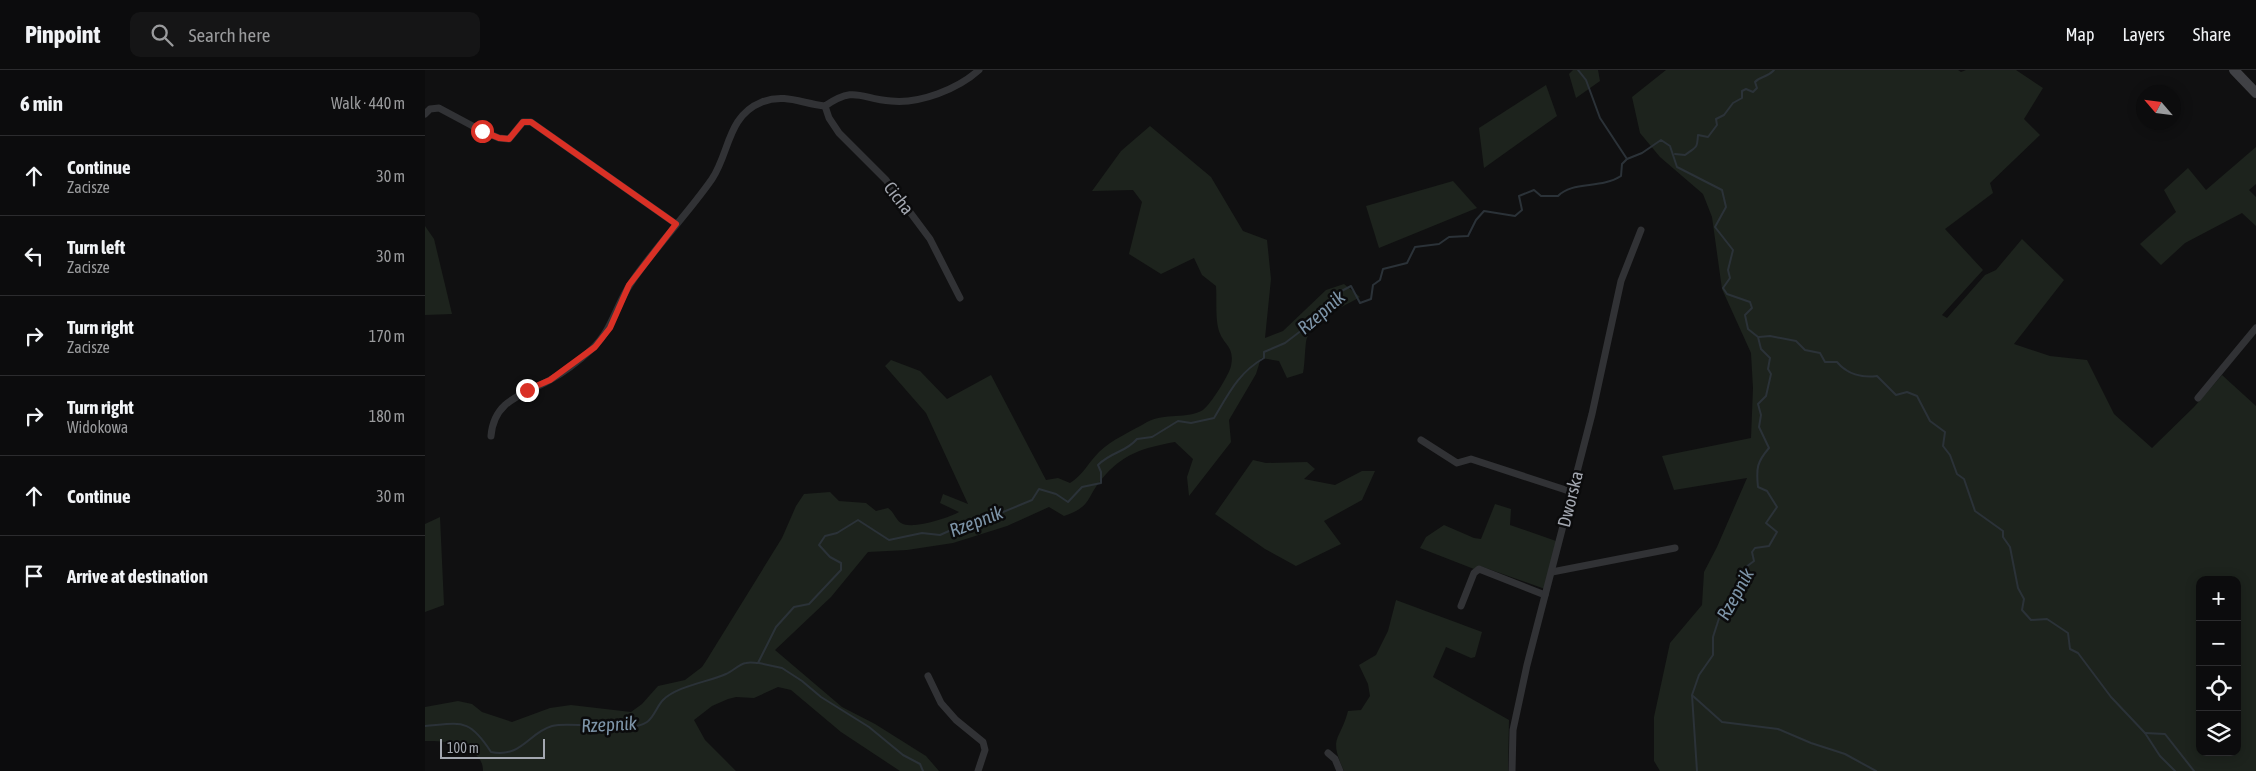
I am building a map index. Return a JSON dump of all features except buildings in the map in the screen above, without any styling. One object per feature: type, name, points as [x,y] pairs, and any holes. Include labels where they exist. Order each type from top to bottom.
[{"type":"street","points":[[491,436],[492,426],[508,401],[558,375],[595,347],[610,328],[629,285],[713,178],[734,128],[743,115],[751,108],[763,102],[780,98],[825,106],[849,94],[905,102],[958,86],[979,70]]},
{"type":"street","points":[[2234,70],[2256,93]]},
{"type":"street","name":"Cicha","points":[[825,106],[829,118],[839,133],[886,180],[930,239],[960,298]]},
{"type":"street","points":[[425,114],[430,109],[439,108],[482,131],[499,138],[509,139],[523,122],[531,122],[676,224]]},
{"type":"street","name":"Dworska","points":[[1512,771],[1513,730],[1528,662],[1592,414],[1621,281],[1641,230]]},
{"type":"street","points":[[2198,398],[2256,328]]},
{"type":"street","points":[[1421,440],[1457,463],[1471,458],[1572,492]]},
{"type":"street","points":[[1551,572],[1675,548]]},
{"type":"street","points":[[1461,606],[1474,573],[1479,569],[1545,595]]},
{"type":"street","points":[[928,676],[941,703],[956,720],[983,742],[985,750],[978,771]]},
{"type":"street","points":[[1328,753],[1335,759],[1340,771]]},
{"type":"shaded area","points":[[1573,70],[1598,70],[1600,81],[1576,98],[1569,74]]},
{"type":"shaded area","points":[[1666,70],[1958,70],[1961,72],[1966,70],[2016,70],[2043,88],[2024,119],[2040,135],[1990,183],[1993,193],[1945,229],[1983,270],[1942,315],[1947,318],[1985,275],[1996,270],[2022,239],[2064,280],[2014,344],[2050,356],[2087,360],[2114,414],[2152,448],[2194,407],[2222,375],[2256,406],[2256,771],[1660,771],[1654,761],[1654,717],[1670,643],[1702,605],[1704,572],[1747,478],[1674,490],[1662,456],[1751,438],[1753,388],[1751,353],[1722,289],[1712,217],[1703,194],[1660,157],[1640,133],[1632,97]]},
{"type":"shaded area","points":[[1546,85],[1557,116],[1484,168],[1479,128]]},
{"type":"shaded area","points":[[1150,126],[1211,177],[1243,231],[1267,240],[1271,279],[1265,338],[1283,331],[1326,290],[1344,284],[1360,297],[1316,324],[1306,340],[1303,373],[1287,378],[1279,361],[1261,358],[1256,374],[1229,420],[1231,442],[1189,496],[1187,477],[1193,459],[1175,442],[1134,453],[1109,471],[1084,505],[1064,516],[1049,507],[1007,526],[953,543],[907,550],[868,552],[831,597],[775,650],[842,707],[875,724],[926,756],[939,771],[900,771],[841,732],[791,690],[778,687],[754,698],[736,697],[728,699],[712,706],[694,720],[705,740],[736,771],[483,771],[477,755],[470,750],[452,743],[425,741],[425,707],[458,701],[472,704],[482,712],[512,722],[550,708],[571,705],[631,712],[642,704],[658,686],[685,680],[702,667],[706,661],[782,538],[796,506],[804,494],[830,492],[839,501],[866,503],[876,511],[888,508],[899,522],[906,525],[930,522],[959,512],[940,503],[943,494],[968,504],[926,413],[885,366],[891,360],[920,371],[947,399],[991,375],[1046,480],[1058,478],[1070,483],[1078,477],[1104,448],[1147,422],[1154,419],[1197,413],[1203,410],[1230,370],[1232,359],[1232,354],[1219,331],[1216,286],[1202,275],[1194,258],[1161,274],[1129,254],[1142,202],[1133,190],[1092,191],[1121,151]]},
{"type":"shaded area","points":[[2256,147],[2256,184],[2249,190],[2256,197],[2256,226],[2242,213],[2185,243],[2161,265],[2140,244],[2176,212],[2164,190],[2188,168],[2206,190]]},
{"type":"shaded area","points":[[1453,181],[1477,208],[1379,248],[1366,206]]},
{"type":"shaded area","points":[[425,226],[434,239],[452,314],[425,315]]},
{"type":"shaded area","points":[[1253,460],[1266,463],[1307,462],[1315,469],[1304,479],[1335,485],[1362,471],[1375,471],[1362,500],[1324,521],[1341,544],[1296,566],[1265,549],[1215,514]]},
{"type":"shaded area","points":[[1495,504],[1511,509],[1510,525],[1556,541],[1545,589],[1480,566],[1474,569],[1420,548],[1426,537],[1444,525],[1474,538],[1481,539]]},
{"type":"shaded area","points":[[440,517],[444,605],[425,612],[425,524]]},
{"type":"shaded area","points":[[1396,600],[1482,632],[1475,657],[1471,658],[1446,647],[1433,677],[1509,720],[1508,771],[1344,771],[1339,760],[1337,740],[1348,711],[1361,710],[1370,696],[1368,684],[1359,665],[1376,655],[1388,631]]},
{"type":"waterway","points":[[1578,70],[1586,80],[1600,118],[1627,159]]},
{"type":"waterway","points":[[1675,154],[1685,155],[1694,148],[1697,145],[1698,135],[1708,137],[1717,125],[1716,119],[1724,115],[1733,103],[1742,98],[1742,91],[1746,89],[1753,92],[1757,88],[1755,82],[1774,70]]},
{"type":"waterway","name":"Rzepnik","points":[[425,726],[464,725],[477,733],[491,752],[502,753],[518,748],[544,729],[552,726],[639,726],[647,722],[663,700],[676,691],[719,677],[743,664],[758,663],[776,627],[794,607],[809,604],[841,570],[841,563],[830,557],[819,545],[825,536],[837,533],[858,520],[889,540],[922,533],[940,535],[958,527],[979,522],[1032,500],[1039,489],[1056,494],[1068,502],[1082,487],[1101,483],[1101,472],[1098,465],[1103,460],[1128,447],[1137,439],[1152,437],[1178,421],[1191,423],[1214,418],[1235,384],[1247,370],[1264,358],[1264,352],[1285,343],[1327,311],[1336,294],[1351,286],[1360,303],[1371,299],[1373,285],[1380,280],[1383,269],[1407,263],[1415,247],[1439,244],[1449,237],[1468,236],[1476,220],[1484,211],[1515,216],[1522,210],[1519,196],[1534,190],[1541,196],[1558,196],[1571,188],[1613,180],[1621,176],[1622,164],[1627,159],[1642,153],[1661,140],[1670,146],[1677,167],[1722,190],[1726,207],[1715,227],[1733,250],[1728,270],[1730,278],[1723,288],[1727,294],[1750,302],[1752,308],[1745,315],[1748,329],[1758,337],[1761,349],[1770,358],[1768,369],[1771,374],[1766,396],[1758,404],[1761,415],[1759,427],[1769,448],[1760,461],[1757,475],[1758,487],[1767,491],[1777,507],[1766,523],[1777,532],[1769,546],[1755,548],[1752,552],[1754,561],[1746,567],[1738,591],[1722,609],[1713,637],[1713,655],[1699,675],[1692,695],[1697,771]]},
{"type":"waterway","points":[[1759,337],[1770,336],[1796,341],[1805,350],[1820,353],[1825,362],[1837,362],[1845,370],[1855,374],[1877,376],[1896,395],[1907,392],[1917,396],[1930,421],[1945,432],[1943,446],[1950,455],[1957,474],[1964,479],[1975,511],[2003,531],[2003,537],[2010,547],[2018,588],[2024,599],[2022,610],[2031,620],[2047,619],[2068,633],[2070,649],[2078,653],[2111,697],[2145,733],[2160,756],[2175,771]]},
{"type":"waterway","points":[[759,663],[782,668],[802,681],[821,697],[869,727],[903,755],[920,764],[923,771]]},
{"type":"waterway","points":[[1693,696],[1722,722],[1778,729],[1811,743],[1845,754],[1876,771]]},
{"type":"waterway","points":[[2145,733],[2165,734],[2194,771]]},
{"type":"route","points":[[482,131],[499,138],[509,139],[523,122],[531,122],[676,224],[629,285],[610,328],[595,347],[550,380],[527,390]]}]
